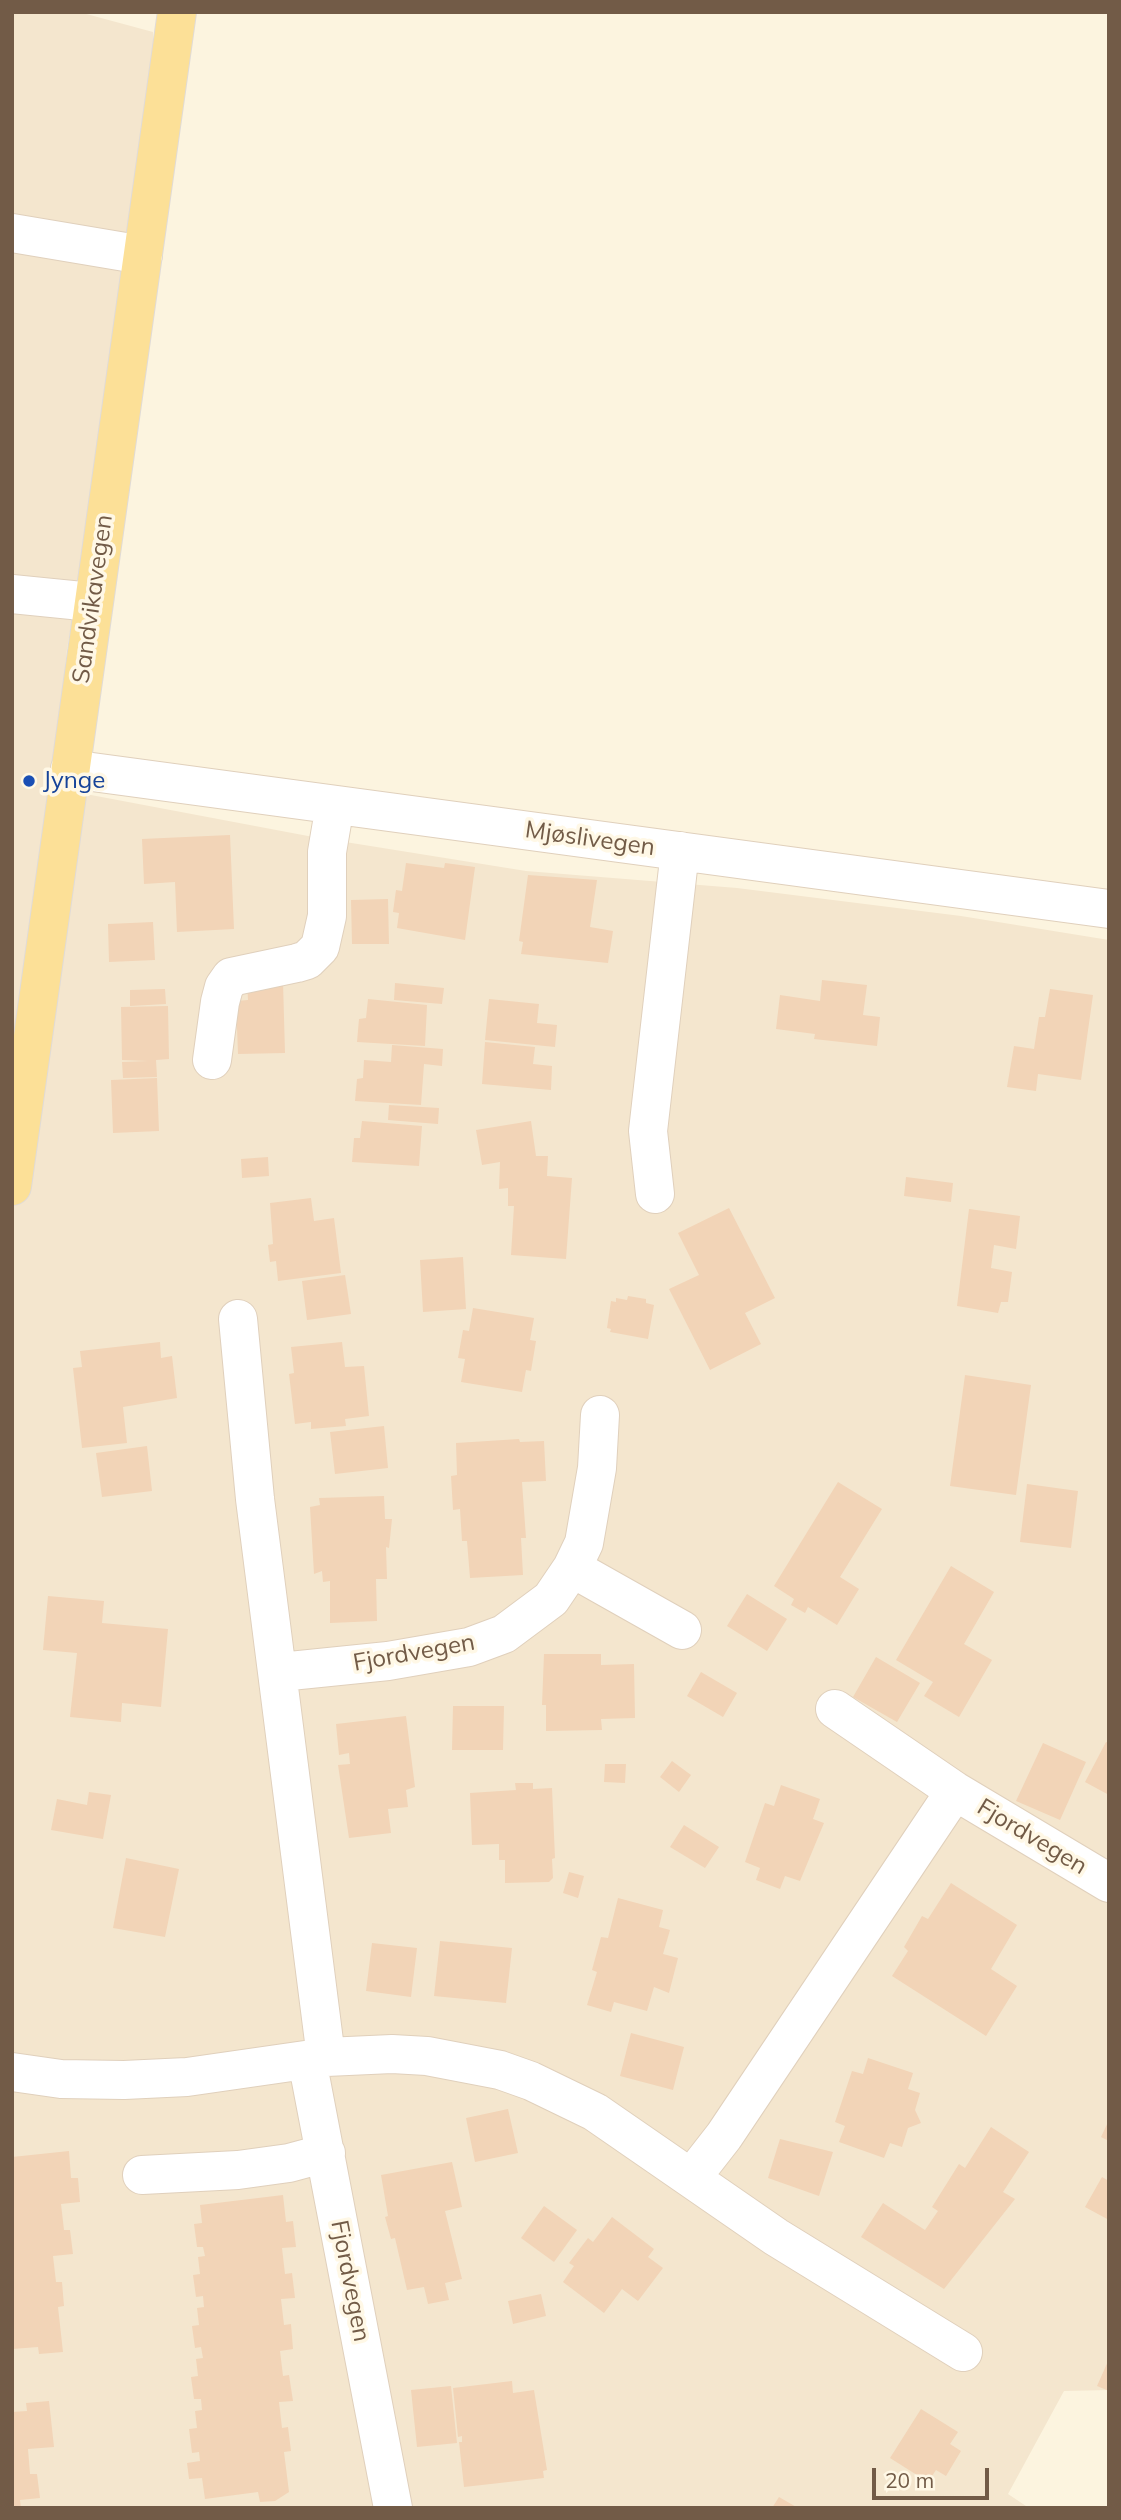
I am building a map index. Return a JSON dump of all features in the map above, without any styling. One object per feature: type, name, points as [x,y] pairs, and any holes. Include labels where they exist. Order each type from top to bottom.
[{"type":"main road","name":"Sandvikavegen","points":[[12,1186],[177,12]]},
{"type":"street","points":[[12,233],[143,255]]},
{"type":"street","points":[[12,594],[92,602]]},
{"type":"street","name":"Mjøslivegen","points":[[70,769],[1109,909]]},
{"type":"street","points":[[212,1060],[220,1002],[224,987],[231,977],[307,960],[320,947],[327,916],[327,852],[335,805]]},
{"type":"street","points":[[656,1194],[648,1131],[680,851]]},
{"type":"street","name":"Fjordvegen","points":[[239,1319],[255,1499],[280,1672],[326,2153],[388,2506]]},
{"type":"street","name":"Fjordvegen","points":[[280,1672],[388,1661],[469,1647],[504,1634],[551,1599],[572,1568],[584,1543],[591,1513],[600,1415]]},
{"type":"street","points":[[572,1568],[682,1630]]},
{"type":"street","name":"Fjordvegen","points":[[835,1709],[955,1791],[1109,1883]]},
{"type":"street","name":"Fjordvegen","points":[[692,2177],[724,2136],[955,1791]]},
{"type":"street","points":[[12,2072],[61,2079],[124,2080],[187,2077],[317,2059],[427,2056],[500,2070],[540,2085],[595,2112],[776,2237],[963,2352]]},
{"type":"street","points":[[142,2175],[238,2170],[289,2163],[326,2153]]},
{"type":"shaded area","points":[[12,12],[79,12],[153,32],[154,196],[107,420],[67,649],[57,746],[91,795],[308,836],[526,871],[737,888],[961,916],[1109,940],[1109,2390],[1064,2391],[1008,2494],[1029,2508],[12,2508]]},
{"type":"building","points":[[230,835],[234,929],[177,932],[175,882],[144,884],[142,839]]},
{"type":"building","points":[[406,863],[444,868],[445,863],[475,867],[465,940],[397,928],[399,913],[393,912],[396,890],[402,891]]},
{"type":"building","points":[[528,875],[597,880],[590,927],[613,931],[608,963],[521,954],[523,942],[519,941]]},
{"type":"building","points":[[388,899],[389,944],[352,944],[351,900]]},
{"type":"building","points":[[153,922],[155,960],[109,962],[108,924]]},
{"type":"building","points":[[822,980],[867,985],[863,1015],[880,1017],[877,1046],[814,1039],[815,1034],[776,1029],[780,995],[820,1001]]},
{"type":"building","points":[[283,982],[285,1053],[238,1054],[236,1001],[248,1000],[247,983]]},
{"type":"building","points":[[395,983],[444,988],[442,1004],[394,1000]]},
{"type":"building","points":[[165,989],[166,1004],[130,1006],[130,990]]},
{"type":"building","points":[[1050,989],[1093,995],[1081,1080],[1038,1074],[1036,1091],[1007,1087],[1014,1046],[1034,1049],[1039,1017],[1045,1017]]},
{"type":"building","points":[[368,999],[427,1005],[425,1046],[357,1042],[359,1019],[366,1018]]},
{"type":"building","points":[[489,999],[539,1004],[537,1023],[557,1025],[555,1047],[485,1040]]},
{"type":"building","points":[[168,1006],[169,1059],[156,1060],[157,1077],[123,1078],[122,1062],[148,1061],[122,1060],[121,1007]]},
{"type":"building","points":[[485,1042],[535,1047],[533,1064],[552,1066],[551,1090],[482,1084]]},
{"type":"building","points":[[392,1045],[443,1049],[442,1066],[424,1064],[421,1105],[355,1101],[357,1079],[363,1078],[364,1060],[391,1062]]},
{"type":"building","points":[[157,1078],[159,1131],[113,1133],[111,1080]]},
{"type":"building","points":[[389,1105],[439,1108],[438,1124],[388,1120]]},
{"type":"building","points":[[362,1121],[422,1126],[419,1166],[352,1162],[354,1138],[360,1138]]},
{"type":"building","points":[[531,1121],[536,1156],[548,1156],[547,1176],[572,1178],[566,1259],[511,1255],[514,1206],[508,1206],[508,1188],[499,1189],[500,1162],[482,1165],[476,1130]]},
{"type":"building","points":[[268,1157],[269,1176],[242,1178],[241,1159]]},
{"type":"building","points":[[906,1177],[953,1183],[951,1202],[904,1196]]},
{"type":"building","points":[[311,1198],[314,1221],[334,1218],[341,1273],[278,1281],[276,1261],[270,1262],[268,1245],[273,1244],[270,1203]]},
{"type":"building","points":[[729,1208],[775,1298],[745,1313],[761,1344],[710,1370],[669,1289],[699,1275],[678,1233]]},
{"type":"building","points":[[969,1209],[1020,1216],[1016,1249],[994,1245],[991,1268],[1012,1272],[1008,1302],[1001,1302],[998,1313],[957,1306]]},
{"type":"building","points":[[463,1257],[466,1309],[423,1312],[420,1260]]},
{"type":"building","points":[[345,1275],[351,1314],[307,1320],[302,1281]]},
{"type":"building","points":[[628,1296],[646,1299],[646,1303],[654,1305],[648,1339],[610,1332],[611,1329],[607,1328],[611,1301],[616,1302],[616,1298],[627,1300]]},
{"type":"building","points":[[473,1308],[534,1318],[530,1340],[536,1341],[531,1371],[526,1370],[522,1392],[461,1382],[465,1359],[458,1358],[463,1330],[469,1331]]},
{"type":"building","points":[[160,1342],[161,1358],[172,1356],[177,1398],[123,1407],[127,1443],[82,1448],[73,1368],[82,1367],[80,1351]]},
{"type":"building","points":[[342,1342],[345,1367],[364,1366],[369,1416],[345,1419],[346,1426],[311,1429],[311,1422],[295,1424],[289,1374],[294,1373],[291,1347]]},
{"type":"building","points":[[965,1375],[1031,1385],[1016,1495],[950,1486]]},
{"type":"building","points":[[384,1426],[388,1468],[335,1474],[330,1432]]},
{"type":"building","points":[[519,1439],[520,1442],[544,1441],[546,1481],[522,1482],[526,1538],[521,1538],[523,1575],[470,1578],[467,1541],[462,1541],[460,1509],[453,1510],[451,1476],[457,1475],[456,1443]]},
{"type":"building","points":[[147,1446],[152,1491],[102,1497],[96,1453]]},
{"type":"building","points":[[838,1482],[882,1509],[840,1577],[859,1589],[837,1625],[808,1607],[805,1613],[791,1605],[794,1599],[774,1586]]},
{"type":"building","points":[[1027,1484],[1078,1491],[1071,1548],[1020,1542]]},
{"type":"building","points":[[384,1496],[385,1519],[392,1519],[389,1548],[386,1547],[387,1579],[376,1579],[377,1621],[330,1623],[330,1581],[323,1582],[322,1571],[314,1574],[310,1507],[320,1505],[319,1498]]},
{"type":"building","points":[[951,1566],[994,1592],[964,1644],[992,1660],[959,1717],[924,1696],[933,1682],[896,1660]]},
{"type":"building","points":[[747,1594],[787,1619],[767,1651],[727,1626]]},
{"type":"building","points":[[48,1596],[104,1601],[102,1623],[168,1629],[161,1707],[122,1703],[121,1722],[70,1717],[77,1653],[43,1650]]},
{"type":"building","points":[[544,1654],[601,1654],[601,1665],[634,1664],[635,1718],[601,1719],[602,1730],[546,1731],[546,1705],[542,1705]]},
{"type":"building","points":[[876,1657],[920,1683],[897,1722],[853,1697]]},
{"type":"building","points":[[701,1672],[737,1693],[723,1717],[687,1696]]},
{"type":"building","points":[[453,1706],[504,1706],[503,1750],[452,1750]]},
{"type":"building","points":[[406,1716],[415,1787],[406,1790],[408,1807],[388,1809],[391,1833],[349,1838],[338,1765],[350,1764],[349,1753],[339,1755],[336,1724]]},
{"type":"building","points":[[1106,1742],[1109,1743],[1109,1795],[1085,1782]]},
{"type":"building","points":[[1043,1743],[1086,1762],[1060,1820],[1016,1801]]},
{"type":"building","points":[[672,1761],[691,1775],[679,1792],[660,1777]]},
{"type":"building","points":[[605,1764],[626,1764],[625,1783],[604,1782]]},
{"type":"building","points":[[515,1783],[533,1783],[533,1789],[552,1788],[555,1858],[552,1859],[553,1878],[549,1882],[505,1883],[505,1860],[499,1860],[499,1844],[472,1845],[470,1793],[516,1790]]},
{"type":"building","points":[[781,1785],[820,1799],[813,1819],[824,1823],[800,1881],[785,1876],[780,1889],[756,1880],[760,1868],[745,1862],[765,1803],[774,1806]]},
{"type":"building","points":[[89,1792],[111,1795],[103,1839],[51,1830],[57,1799],[87,1805]]},
{"type":"building","points":[[684,1825],[719,1847],[705,1868],[670,1847]]},
{"type":"building","points":[[126,1858],[179,1869],[165,1937],[113,1928]]},
{"type":"building","points":[[569,1872],[584,1876],[578,1898],[563,1893]]},
{"type":"building","points":[[951,1883],[1017,1925],[991,1969],[1017,1986],[986,2036],[892,1976],[908,1951],[904,1947],[922,1916],[928,1919]]},
{"type":"building","points":[[618,1898],[663,1910],[659,1927],[670,1930],[663,1954],[678,1958],[669,1993],[654,1987],[647,2011],[614,2002],[611,2012],[587,2005],[597,1972],[592,1970],[601,1937],[608,1938]]},
{"type":"building","points":[[440,1941],[512,1948],[506,2003],[434,1996]]},
{"type":"building","points":[[372,1943],[417,1948],[411,1997],[366,1991]]},
{"type":"building","points":[[631,2033],[684,2047],[673,2090],[620,2076]]},
{"type":"building","points":[[868,2058],[913,2073],[908,2089],[920,2093],[915,2110],[921,2123],[908,2128],[902,2147],[890,2143],[884,2158],[839,2142],[845,2126],[835,2122],[852,2071],[863,2074]]},
{"type":"building","points":[[508,2109],[518,2153],[475,2162],[466,2118]]},
{"type":"building","points":[[1109,2120],[1109,2141],[1101,2137]]},
{"type":"building","points":[[991,2127],[1029,2152],[1003,2192],[1015,2199],[944,2289],[861,2237],[883,2203],[925,2230],[938,2211],[932,2207],[959,2164],[965,2168]]},
{"type":"building","points":[[780,2139],[833,2152],[819,2196],[768,2178]]},
{"type":"building","points":[[69,2151],[71,2178],[78,2178],[80,2202],[61,2204],[64,2230],[70,2230],[73,2254],[53,2256],[56,2282],[62,2282],[64,2306],[58,2307],[63,2352],[39,2354],[38,2347],[12,2349],[12,2157]]},
{"type":"building","points":[[452,2162],[462,2207],[445,2211],[462,2279],[445,2283],[449,2300],[428,2304],[424,2287],[407,2290],[395,2238],[391,2239],[385,2217],[388,2216],[381,2175]]},
{"type":"building","points":[[1102,2177],[1109,2181],[1109,2220],[1085,2207]]},
{"type":"building","points":[[283,2195],[286,2222],[293,2221],[296,2247],[282,2248],[285,2274],[292,2273],[295,2298],[281,2299],[284,2325],[291,2324],[293,2349],[280,2351],[283,2376],[289,2375],[293,2401],[279,2402],[282,2428],[288,2427],[291,2451],[284,2452],[289,2492],[275,2501],[260,2502],[258,2492],[205,2499],[202,2478],[189,2479],[187,2463],[200,2461],[199,2452],[192,2453],[189,2429],[197,2428],[195,2411],[202,2410],[201,2399],[194,2399],[191,2377],[198,2376],[196,2359],[203,2358],[201,2347],[195,2348],[192,2326],[199,2325],[197,2308],[204,2307],[203,2296],[196,2297],[193,2275],[200,2274],[198,2257],[205,2256],[203,2247],[197,2247],[194,2224],[202,2223],[200,2205]]},
{"type":"building","points":[[544,2206],[577,2230],[554,2262],[521,2238]]},
{"type":"building","points":[[612,2217],[654,2249],[648,2257],[663,2268],[638,2301],[622,2289],[604,2313],[563,2282],[574,2266],[569,2263],[588,2238],[593,2242]]},
{"type":"building","points":[[541,2294],[546,2316],[513,2324],[508,2301]]},
{"type":"building","points":[[1109,2359],[1109,2391],[1097,2386]]},
{"type":"building","points":[[512,2381],[513,2393],[534,2390],[547,2470],[543,2471],[544,2478],[464,2487],[459,2442],[462,2442],[462,2436],[458,2437],[453,2388]]},
{"type":"building","points":[[451,2386],[457,2443],[417,2447],[411,2390]]},
{"type":"building","points":[[49,2401],[54,2447],[28,2449],[30,2474],[37,2474],[40,2498],[20,2500],[21,2508],[12,2508],[12,2412],[27,2411],[26,2403]]},
{"type":"building","points":[[921,2409],[958,2432],[950,2444],[961,2451],[946,2476],[936,2470],[928,2482],[890,2458]]},
{"type":"building","points":[[779,2497],[798,2508],[772,2508]]},
{"type":"place","name":"Jynge","points":[[29,781]]}]
